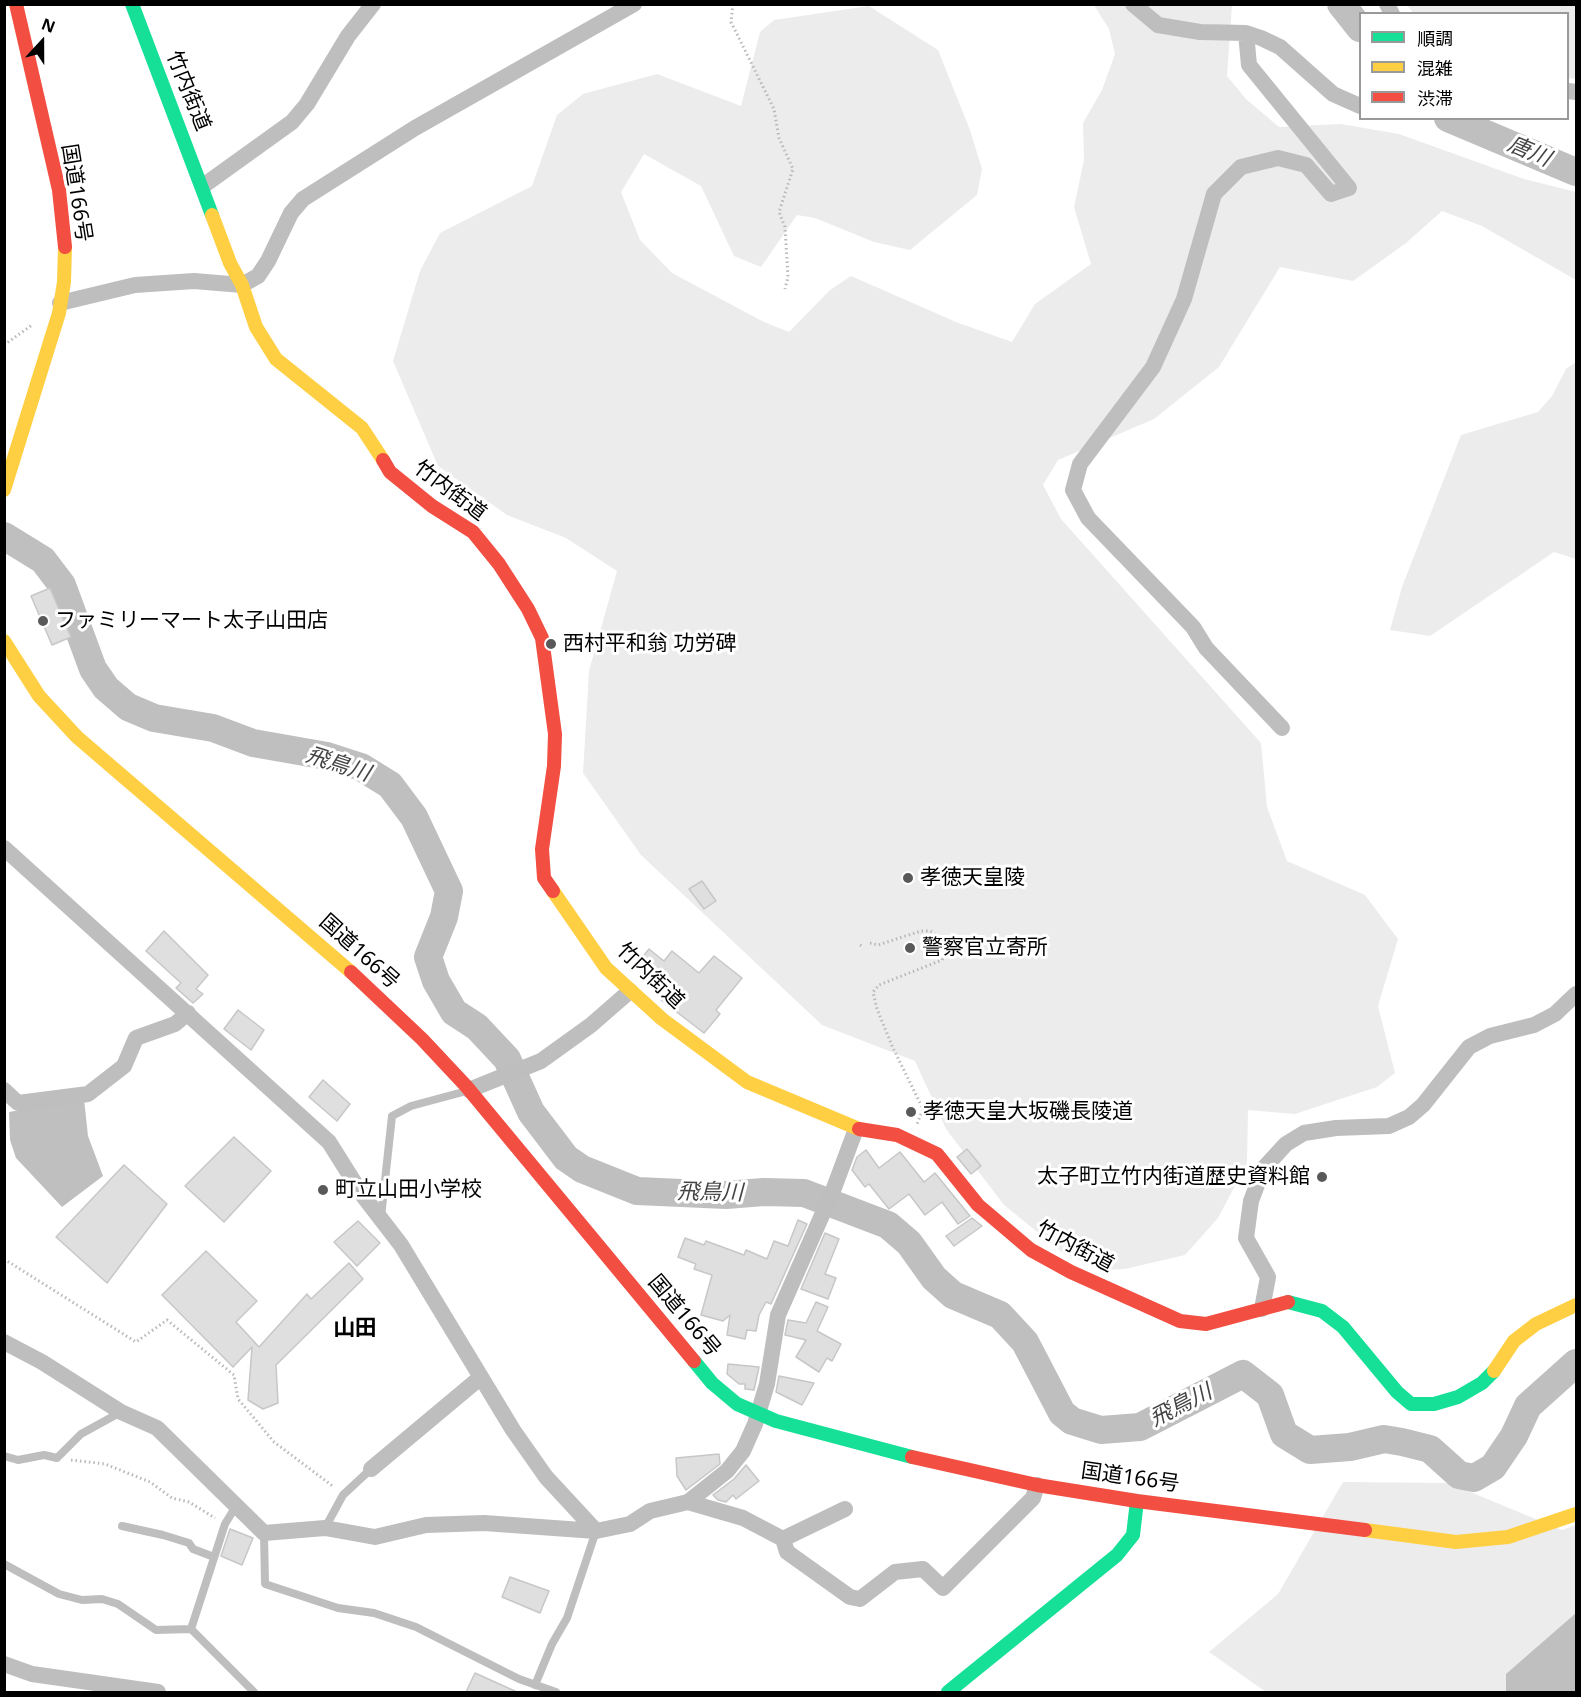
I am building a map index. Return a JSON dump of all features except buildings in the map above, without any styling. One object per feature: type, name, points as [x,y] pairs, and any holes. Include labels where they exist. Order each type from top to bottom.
[{"type":"main road","name":"国道166号","points":[[4,490],[60,303],[64,282],[65,234],[59,190],[16,4]]},
{"type":"main road","name":"竹内街道","points":[[132,4],[203,186],[230,263],[242,285],[256,327],[276,358],[362,428],[390,472],[432,506],[473,532],[499,564],[528,609],[542,638],[555,734],[554,766],[542,849],[544,878],[606,968],[630,991],[662,1019],[747,1082],[856,1129],[897,1135],[937,1154],[978,1205],[1031,1250],[1071,1272],[1180,1321],[1206,1324],[1288,1302],[1322,1311],[1343,1327],[1397,1392],[1411,1404],[1434,1404],[1458,1397],[1482,1383],[1499,1366],[1514,1341],[1536,1323],[1576,1305]]},
{"type":"main road","name":"国道166号","points":[[4,641],[39,696],[77,737],[321,944],[422,1039],[469,1090],[712,1383],[737,1404],[776,1420],[934,1463],[1037,1485],[1137,1501],[1456,1542],[1508,1537],[1576,1514]]},
{"type":"main road","points":[[948,1692],[1117,1555],[1133,1535],[1137,1501]]},
{"type":"street","points":[[203,186],[292,122],[307,104],[348,36],[373,4]]},
{"type":"street","points":[[60,303],[135,285],[194,281],[242,285],[258,276],[268,261],[291,213],[303,199],[415,128],[634,4]]},
{"type":"street","points":[[1133,4],[1158,25],[1200,32],[1246,33],[1280,47],[1333,94],[1359,106]]},
{"type":"street","points":[[1246,33],[1249,65],[1349,188],[1331,194],[1306,165],[1278,158],[1241,166],[1214,194],[1184,299],[1153,367],[1080,464],[1073,490],[1088,518],[1192,627],[1206,648],[1281,728]]},
{"type":"street","points":[[4,848],[329,1142],[361,1193],[401,1245],[481,1377],[546,1477],[596,1531]]},
{"type":"street","points":[[469,1090],[541,1061],[591,1025],[630,991]]},
{"type":"street","points":[[1262,1309],[1268,1277],[1246,1238],[1251,1201],[1263,1169],[1286,1144],[1304,1133],[1336,1128],[1389,1126],[1409,1117],[1423,1105],[1469,1047],[1490,1036],[1534,1026],[1555,1014],[1576,994]]},
{"type":"street","points":[[4,1090],[18,1103],[88,1094],[124,1066],[136,1038],[175,1024],[188,1013]]},
{"type":"street","points":[[4,1342],[42,1362],[122,1413],[157,1428],[264,1533],[325,1528],[375,1537],[426,1525],[484,1523],[596,1531],[630,1524],[650,1511],[688,1502],[727,1471],[750,1438],[759,1413],[778,1315],[834,1188],[856,1129]]},
{"type":"street","points":[[371,1469],[481,1377]]},
{"type":"street","points":[[688,1502],[743,1518],[783,1539],[787,1551],[850,1597],[860,1599],[895,1572],[923,1569],[943,1588],[1033,1498],[1037,1485]]},
{"type":"street","points":[[783,1539],[844,1509]]},
{"type":"street","points":[[4,1664],[32,1674],[158,1692]]},
{"type":"lane","points":[[381,1218],[392,1116],[411,1106],[469,1090]]},
{"type":"lane","points":[[4,1456],[18,1460],[44,1455],[57,1458],[81,1434],[122,1413]]},
{"type":"lane","points":[[325,1528],[343,1494],[371,1469]]},
{"type":"lane","points":[[191,1629],[225,1524],[236,1506]]},
{"type":"lane","points":[[122,1526],[164,1534],[214,1557]]},
{"type":"lane","points":[[535,1685],[552,1644],[567,1618],[596,1531]]},
{"type":"lane","points":[[264,1533],[265,1584],[338,1608],[374,1613],[416,1627],[535,1685],[556,1692]]},
{"type":"lane","points":[[4,1564],[59,1594],[82,1600],[102,1599],[118,1604],[156,1630],[191,1629],[254,1692]]},
{"type":"path","points":[[733,4],[731,22],[774,109],[779,138],[793,170],[779,212],[785,226],[788,278],[785,288]]},
{"type":"path","points":[[870,943],[878,945],[921,931],[930,931],[944,940],[947,949],[942,960],[879,985],[873,992],[877,1009],[893,1048],[923,1109],[910,1140]]},
{"type":"path","points":[[4,1259],[136,1342],[167,1320],[234,1375],[238,1399],[274,1442],[343,1494]]},
{"type":"path","points":[[57,1458],[105,1464],[150,1482],[172,1498],[189,1503],[225,1524]]},
{"type":"shaded area","points":[[1094,5],[1232,5],[1227,76],[1246,99],[1279,127],[1341,124],[1399,134],[1524,179],[1576,192],[1576,280],[1482,226],[1442,211],[1406,243],[1353,281],[1280,267],[1219,367],[1154,419],[1058,460],[1043,485],[1061,519],[1261,743],[1267,807],[1287,861],[1365,895],[1398,939],[1378,1006],[1395,1073],[1377,1087],[1295,1114],[1248,1110],[1247,1163],[1218,1218],[1185,1255],[1125,1269],[1103,1270],[1063,1253],[1004,1205],[946,1129],[915,1061],[822,1025],[641,855],[583,773],[589,671],[617,571],[566,538],[507,515],[438,466],[393,361],[420,271],[440,233],[532,186],[557,115],[583,94],[657,74],[741,106],[760,32],[774,20],[869,6],[938,50],[970,130],[982,169],[977,195],[910,250],[874,242],[815,218],[797,215],[761,267],[734,256],[701,186],[644,154],[621,192],[640,240],[672,273],[764,322],[789,332],[830,290],[851,276],[956,322],[1012,342],[1035,304],[1091,264],[1074,207],[1084,160],[1083,123],[1102,90],[1115,54],[1109,29]]},
{"type":"shaded area","points":[[1407,5],[1576,5],[1576,79],[1569,78],[1569,12],[1412,12]]},
{"type":"shaded area","points":[[1576,362],[1576,559],[1554,552],[1430,636],[1390,630],[1402,587],[1461,435],[1538,412],[1552,396],[1566,369]]},
{"type":"shaded area","points":[[84,1099],[88,1136],[103,1176],[62,1207],[16,1158],[10,1140],[9,1112]]},
{"type":"shaded area","points":[[1343,1482],[1449,1483],[1562,1530],[1576,1525],[1576,1692],[1266,1692],[1209,1652],[1278,1594]]},
{"type":"shaded area","points":[[1576,1613],[1576,1692],[1506,1692],[1506,1674]]},
{"type":"waterway","name":"唐川","points":[[1341,4],[1359,27]]},
{"type":"waterway","name":"唐川","points":[[1453,120],[1576,172]]},
{"type":"waterway","name":"飛鳥川","points":[[4,536],[43,560],[62,585],[93,669],[106,688],[128,707],[154,718],[213,728],[253,743],[327,756],[361,767],[390,785],[414,817],[449,891],[444,917],[428,957],[436,981],[454,1012],[477,1027],[507,1059],[531,1112],[566,1158],[582,1169],[637,1191],[726,1195],[764,1192],[804,1193],[888,1225],[909,1243],[934,1278],[953,1295],[1000,1315],[1025,1342],[1062,1413],[1072,1421],[1101,1430],[1140,1427],[1243,1374],[1270,1395],[1284,1434],[1310,1450],[1350,1447],[1384,1439],[1402,1442],[1430,1449],[1459,1475],[1474,1478],[1493,1467],[1514,1436],[1528,1406],[1576,1363]]},
{"type":"traffic: fast","points":[[132,4],[212,215]]},
{"type":"traffic: fast","points":[[1288,1302],[1322,1311],[1343,1327],[1397,1392],[1411,1404],[1434,1404],[1458,1397],[1482,1383],[1494,1371]]},
{"type":"traffic: fast","points":[[694,1361],[712,1383],[737,1404],[776,1421],[912,1457]]},
{"type":"traffic: fast","points":[[948,1692],[1117,1555],[1133,1535],[1137,1501]]},
{"type":"traffic: slow","points":[[212,215],[230,263],[242,285],[256,327],[276,359],[362,428],[383,460]]},
{"type":"traffic: slow","points":[[4,490],[59,313],[64,282],[65,247]]},
{"type":"traffic: slow","points":[[4,641],[39,696],[77,737],[351,972]]},
{"type":"traffic: slow","points":[[553,891],[606,968],[662,1019],[747,1082],[859,1129]]},
{"type":"traffic: slow","points":[[1494,1371],[1514,1341],[1536,1324],[1576,1305]]},
{"type":"traffic: slow","points":[[1365,1530],[1456,1542],[1508,1537],[1576,1514]]},
{"type":"traffic: jam","points":[[16,4],[59,190],[65,247]]},
{"type":"traffic: jam","points":[[383,460],[390,472],[432,506],[473,532],[499,564],[528,609],[542,638],[555,734],[554,766],[542,849],[544,878],[553,891]]},
{"type":"traffic: jam","points":[[351,972],[422,1039],[466,1086],[694,1361]]},
{"type":"traffic: jam","points":[[859,1129],[897,1135],[937,1154],[978,1205],[1031,1250],[1071,1272],[1180,1321],[1206,1324],[1288,1302]]},
{"type":"traffic: jam","points":[[912,1457],[1037,1485],[1137,1501],[1365,1530]]},
{"type":"place","name":"ファミリーマート太子山田店","points":[[43,621]]},
{"type":"place","name":"西村平和翁 功労碑","points":[[551,644]]},
{"type":"place","name":"孝徳天皇陵","points":[[908,878]]},
{"type":"place","name":"警察官立寄所","points":[[910,948]]},
{"type":"place","name":"孝徳天皇大坂磯長陵道","points":[[911,1112]]},
{"type":"place","name":"太子町立竹内街道歴史資料館","points":[[1322,1177]]},
{"type":"place","name":"町立山田小学校","points":[[323,1190]]},
{"type":"district","name":"山田","points":[[355,1329]]}]
